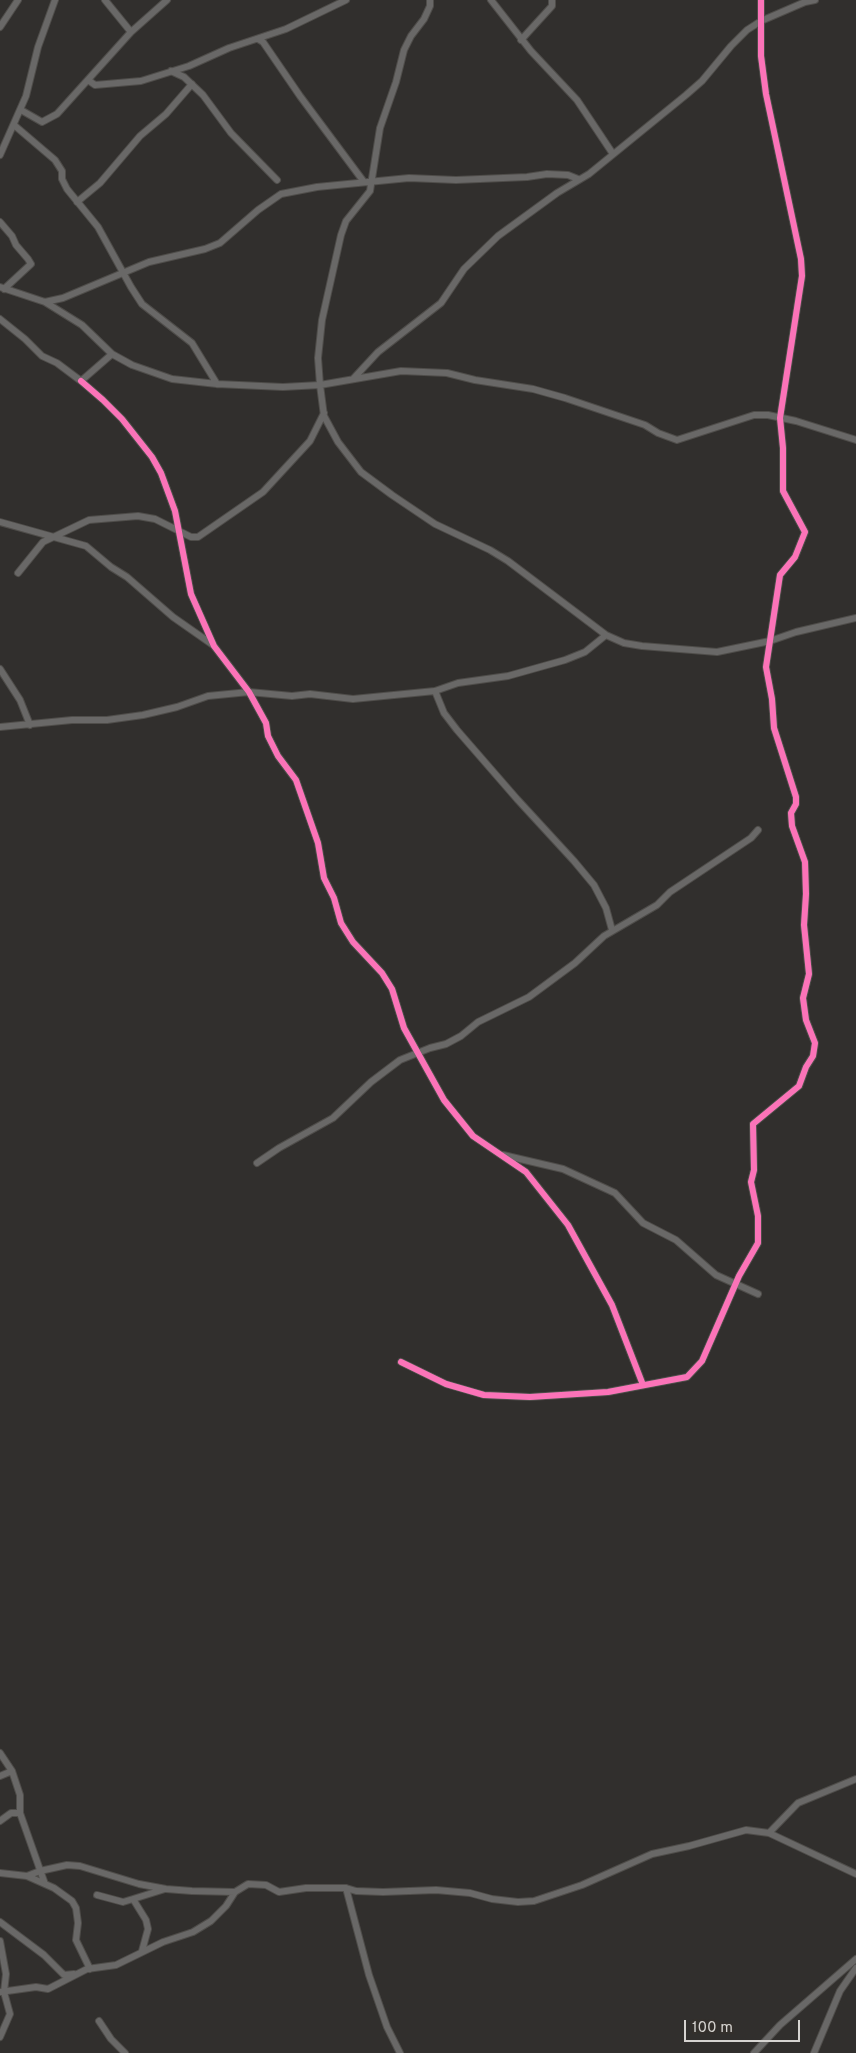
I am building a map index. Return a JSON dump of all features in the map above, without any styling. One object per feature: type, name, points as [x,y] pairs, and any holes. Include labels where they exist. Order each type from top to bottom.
[{"type":"street","points":[[0,27],[18,0]]},
{"type":"street","points":[[0,155],[26,96],[38,47],[55,0]]},
{"type":"street","points":[[105,0],[131,32]]},
{"type":"street","points":[[21,110],[38,120],[46,121],[57,114],[131,32],[167,0]]},
{"type":"street","points":[[88,80],[95,84],[141,81],[189,66],[229,48],[286,29],[336,2],[346,0]]},
{"type":"street","points":[[430,0],[430,6],[424,19],[411,36],[404,50],[396,82],[380,128],[370,191],[346,221],[341,235],[322,320],[318,358],[320,385],[324,413],[338,442],[361,472],[435,524],[490,550],[508,561],[606,635],[624,643],[717,652],[770,641],[796,632],[856,618]]},
{"type":"street","points":[[491,0],[521,40],[577,100],[613,154]]},
{"type":"street","points":[[521,40],[552,6],[552,0]]},
{"type":"street","points":[[401,1362],[446,1384],[484,1395],[530,1397],[608,1392],[688,1377],[702,1361],[735,1284],[758,1243],[758,1216],[751,1182],[754,1170],[753,1124],[799,1086],[806,1067],[813,1056],[815,1042],[806,1020],[803,998],[809,974],[804,925],[806,894],[805,862],[792,826],[791,813],[796,804],[796,797],[774,728],[772,698],[766,667],[780,575],[796,558],[805,532],[784,491],[780,418],[802,276],[801,260],[766,94],[761,56],[761,0]]},
{"type":"street","points":[[353,380],[378,352],[441,303],[464,269],[498,236],[578,179],[589,174],[702,82],[731,46],[761,21],[814,0]]},
{"type":"street","points":[[258,39],[263,42],[300,96],[364,182]]},
{"type":"street","points":[[171,71],[184,77],[203,95],[231,133],[277,180]]},
{"type":"street","points":[[77,202],[100,183],[140,136],[166,114],[192,84]]},
{"type":"street","points":[[14,125],[55,160],[62,171],[62,179],[77,202],[98,227],[123,274],[142,304],[192,343],[217,384]]},
{"type":"street","points":[[45,302],[63,298],[149,262],[205,249],[220,243],[258,210],[281,194],[317,187],[409,178],[456,180],[527,177],[547,174],[568,175],[578,179]]},
{"type":"street","points":[[0,222],[31,264],[2,288]]},
{"type":"street","points":[[2,288],[45,302],[82,325],[112,354],[132,365],[172,380],[284,387],[320,385],[401,371],[447,373],[475,380],[533,389],[645,425],[658,433],[677,440],[754,415],[803,422],[856,440]]},
{"type":"street","points":[[0,319],[25,339],[42,356],[57,363],[81,381],[116,413],[152,457],[168,488],[179,531],[191,594],[214,646],[249,692],[266,723],[268,736],[278,756],[296,780],[318,843],[324,878],[334,898],[341,923],[353,942],[382,972],[392,989],[404,1028],[444,1100],[474,1136],[497,1154],[526,1172],[568,1225],[612,1305],[643,1385]]},
{"type":"street","points":[[81,381],[112,354]]},
{"type":"street","points":[[18,573],[43,542],[89,520],[138,516],[154,519],[191,537],[198,537],[263,492],[310,441],[324,413]]},
{"type":"street","points":[[0,522],[86,546],[111,567],[127,577],[173,617],[214,646]]},
{"type":"street","points":[[0,727],[72,720],[107,720],[143,715],[177,707],[208,696],[249,692],[292,696],[310,694],[353,699],[435,692],[458,684],[508,676],[565,660],[585,652],[606,635]]},
{"type":"street","points":[[0,669],[20,700],[30,725]]},
{"type":"street","points":[[435,692],[444,713],[467,742],[516,799],[574,861],[594,886],[606,908],[612,930]]},
{"type":"street","points":[[257,1163],[279,1148],[323,1125],[400,1060],[446,1044],[461,1036],[478,1022],[529,997],[575,963],[612,930],[657,906],[670,892],[746,842],[758,830]]},
{"type":"street","points":[[497,1154],[564,1169],[614,1193],[643,1223],[676,1240],[716,1275],[758,1294]]},
{"type":"street","points":[[0,1753],[12,1771],[20,1795],[20,1813],[45,1884]]},
{"type":"street","points":[[0,1776],[12,1771]]},
{"type":"street","points":[[769,1833],[798,1803],[856,1779]]},
{"type":"street","points":[[0,1821],[11,1813],[20,1813]]},
{"type":"street","points":[[2,1992],[36,1987],[48,1989],[90,1969],[116,1965],[142,1951],[192,1932],[211,1921],[226,1906],[235,1892],[248,1884],[266,1885],[278,1892],[296,1888],[346,1888],[356,1891],[383,1892],[452,1891],[504,1900],[534,1901],[576,1887],[652,1854],[746,1830],[769,1833],[856,1874]]},
{"type":"street","points":[[27,1876],[67,1865],[80,1866],[139,1884],[166,1889],[192,1892],[235,1892]]},
{"type":"street","points":[[0,1873],[27,1876],[67,1896],[72,1901],[76,1908],[78,1923],[76,1940],[90,1969]]},
{"type":"street","points":[[346,1888],[369,1975],[387,2027],[400,2053]]},
{"type":"street","points":[[97,1896],[123,1902],[166,1889]]},
{"type":"street","points":[[133,1899],[146,1920],[148,1928],[142,1951]]},
{"type":"street","points":[[0,1922],[44,1955],[64,1975],[80,1973]]},
{"type":"street","points":[[0,1942],[6,1974],[2,1992],[10,2014],[0,2037]]},
{"type":"street","points":[[754,2053],[780,2025],[856,1959]]},
{"type":"street","points":[[814,2053],[840,1991],[856,1968]]},
{"type":"street","points":[[99,2021],[111,2039],[124,2053]]},
{"type":"cycle path","points":[[401,1362],[446,1384],[484,1395],[530,1397],[608,1392],[687,1377],[702,1361],[739,1276],[758,1243],[758,1216],[751,1182],[754,1170],[753,1124],[799,1086],[806,1067],[813,1056],[815,1043],[806,1020],[803,998],[809,974],[804,925],[806,894],[805,862],[792,826],[791,813],[796,804],[796,797],[774,728],[772,699],[766,667],[780,575],[795,557],[805,532],[783,491],[783,448],[780,418],[802,276],[801,259],[766,94],[761,56],[761,0]]},
{"type":"cycle path","points":[[81,381],[122,419],[152,457],[161,473],[175,511],[191,594],[214,646],[249,692],[266,723],[268,736],[278,756],[296,780],[318,843],[324,878],[334,898],[341,923],[353,942],[382,973],[392,989],[404,1028],[444,1100],[473,1136],[526,1172],[568,1225],[612,1305],[643,1385]]}]
